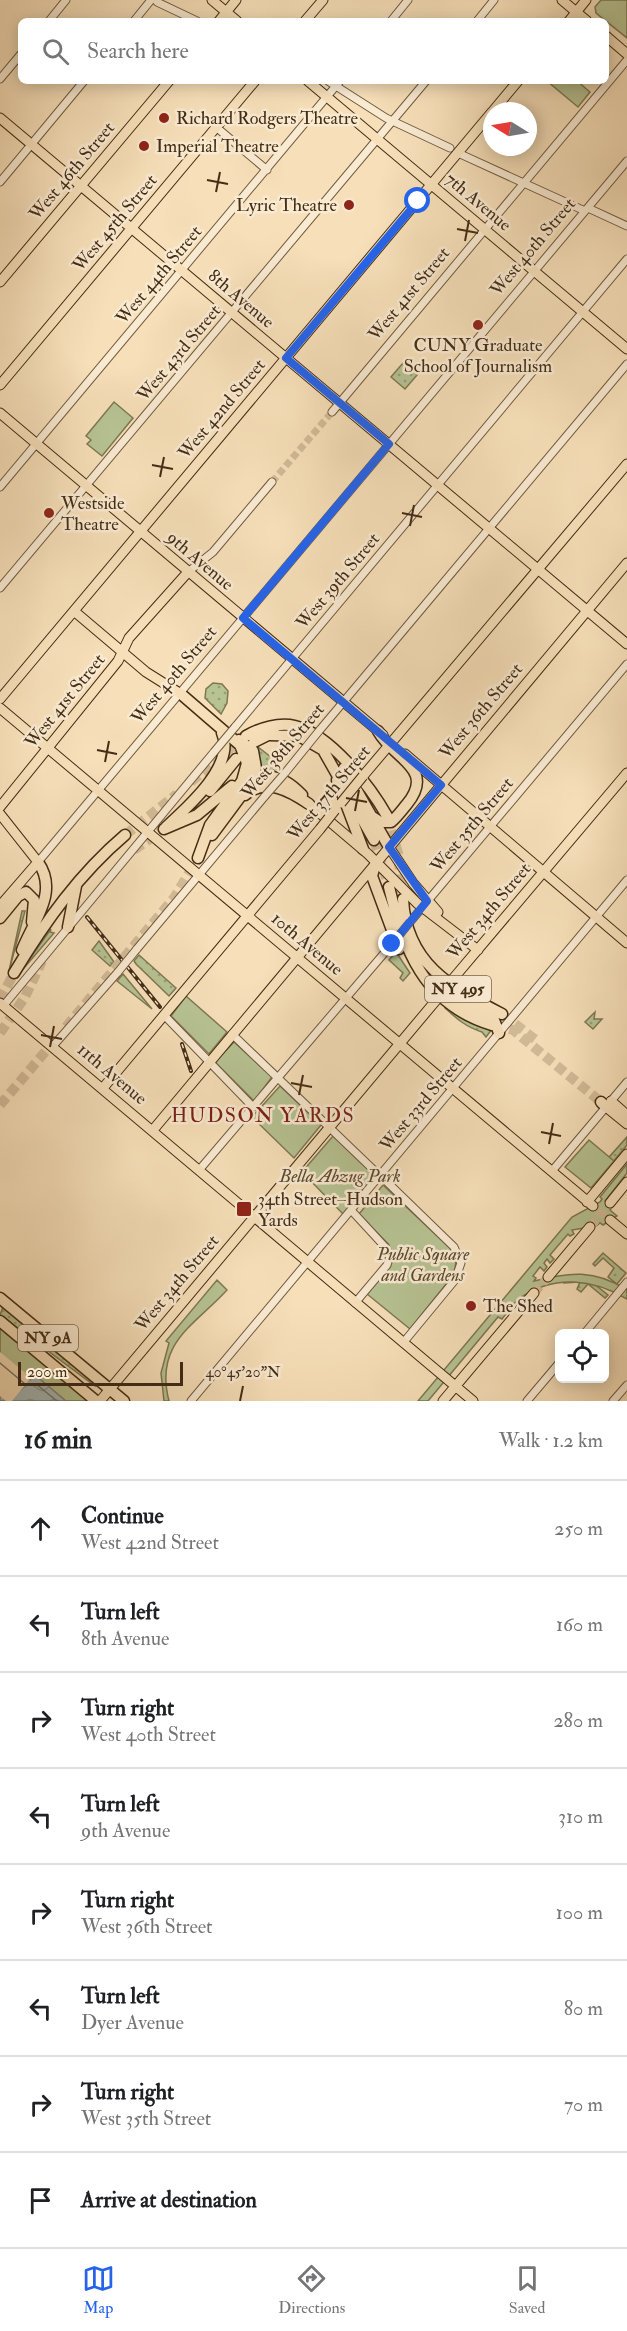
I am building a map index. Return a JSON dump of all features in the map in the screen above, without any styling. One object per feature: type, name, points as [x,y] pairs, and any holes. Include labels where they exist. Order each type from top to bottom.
[{"type":"highway","points":[[181,694],[218,725],[231,730],[253,751],[256,768],[252,781],[216,828],[198,858],[214,818],[239,786],[245,774],[244,753],[231,730]]},
{"type":"highway","points":[[164,829],[190,804],[221,765],[226,750],[218,725]]},
{"type":"highway","points":[[374,840],[331,763],[322,750],[309,739],[290,734],[250,739],[275,726],[289,725],[304,729],[326,743],[347,764],[387,816]]},
{"type":"highway","points":[[270,735],[285,728],[304,729]]},
{"type":"highway","points":[[164,829],[204,811],[237,781],[241,771],[241,757],[231,730]]},
{"type":"highway","points":[[371,816],[380,822],[391,822],[418,786],[416,772],[378,731]]},
{"type":"highway","points":[[326,743],[346,772],[389,847]]},
{"type":"highway","points":[[164,829],[194,809],[236,759]]},
{"type":"highway","points":[[331,763],[363,849]]},
{"type":"highway","points":[[252,781],[267,776],[282,779],[291,784],[309,804]]},
{"type":"highway","points":[[236,803],[254,789],[268,786],[281,788],[309,804]]},
{"type":"highway","points":[[38,862],[46,878],[48,892],[31,927],[14,973],[46,922],[78,883],[126,835]]},
{"type":"highway","points":[[376,862],[372,876],[392,933],[408,964],[430,986]]},
{"type":"highway","points":[[68,927],[78,883]]},
{"type":"highway","name":"NY 495","points":[[389,887],[401,936],[430,986],[463,1012],[495,1029]]},
{"type":"highway","points":[[0,918],[18,896],[28,893],[34,904],[31,927]]},
{"type":"highway","name":"NY 495","points":[[403,899],[407,931],[415,957]]},
{"type":"highway","points":[[415,957],[450,991],[496,1017],[506,1017]]},
{"type":"highway","points":[[415,957],[447,993],[494,1020],[495,1029]]},
{"type":"highway","name":"NY 9A","points":[[0,1298],[124,1401]]},
{"type":"highway","name":"NY 9A","points":[[0,1321],[98,1401]]},
{"type":"main road","points":[[212,0],[233,18]]},
{"type":"main road","points":[[221,18],[236,0]]},
{"type":"main road","points":[[307,18],[322,0]]},
{"type":"main road","points":[[562,0],[583,18]]},
{"type":"main road","points":[[571,18],[586,0]]},
{"type":"main road","points":[[609,39],[627,54]]},
{"type":"main road","name":"West 46th Street","points":[[0,282],[166,84]]},
{"type":"main road","name":"West 45th Street","points":[[0,385],[252,84]]},
{"type":"main road","name":"7th Avenue","points":[[311,84],[627,349]]},
{"type":"main road","name":"West 42nd Street","points":[[500,102],[515,84]]},
{"type":"main road","name":"8th Avenue","points":[[0,118],[627,644]]},
{"type":"main road","name":"West 42nd Street","points":[[0,699],[432,184],[454,150],[483,121]]},
{"type":"main road","name":"9th Avenue","points":[[0,413],[378,731]]},
{"type":"main road","name":"West 37th Street","points":[[103,1088],[627,464]]},
{"type":"main road","name":"West 36th Street","points":[[153,1130],[627,563]]},
{"type":"main road","name":"West 41st Street","points":[[0,807],[123,652],[129,638],[188,572]]},
{"type":"main road","points":[[74,611],[154,677],[181,694]]},
{"type":"main road","name":"10th Avenue","points":[[0,708],[590,1204],[627,1154]]},
{"type":"main road","points":[[390,745],[441,785],[627,943]]},
{"type":"main road","name":"West 34th Street","points":[[98,1401],[627,774]]},
{"type":"main road","points":[[309,804],[478,950]]},
{"type":"main road","points":[[0,813],[38,862]]},
{"type":"main road","points":[[389,847],[425,904]]},
{"type":"main road","name":"West 40th Street","points":[[0,906],[38,862]]},
{"type":"main road","name":"11th Avenue","points":[[1,1003],[473,1401]]},
{"type":"main road","points":[[606,1102],[627,1114]]},
{"type":"main road","points":[[606,1102],[627,1124]]},
{"type":"main road","points":[[610,1203],[627,1182]]},
{"type":"main road","points":[[610,1220],[627,1234]]},
{"type":"main road","points":[[548,1277],[590,1227]]},
{"type":"main road","points":[[443,1401],[534,1293]]},
{"type":"street","points":[[51,18],[66,0]]},
{"type":"street","points":[[393,18],[408,0]]},
{"type":"street","points":[[479,18],[494,0]]},
{"type":"street","points":[[137,18],[151,1],[190,18]]},
{"type":"street","points":[[0,79],[18,58]]},
{"type":"street","name":"West 41st Street","points":[[609,81],[627,60]]},
{"type":"street","points":[[0,182],[81,84]]},
{"type":"street","points":[[338,84],[393,121],[524,183],[627,226]]},
{"type":"street","name":"West 44th Street","points":[[0,488],[338,84]]},
{"type":"street","name":"West 43rd Street","points":[[0,588],[424,84]]},
{"type":"street","name":"West 41st Street","points":[[332,412],[607,84]]},
{"type":"street","points":[[216,127],[267,170]]},
{"type":"street","name":"West 40th Street","points":[[38,862],[627,160]]},
{"type":"street","name":"West 39th Street","points":[[1,1003],[68,927],[627,259]]},
{"type":"street","name":"West 38th Street","points":[[53,1046],[118,972],[627,364]]},
{"type":"street","name":"West 41st Street","points":[[188,572],[213,552],[272,482]]},
{"type":"street","name":"West 35th Street","points":[[200,1169],[279,1079],[627,664]]},
{"type":"street","name":"West 33rd Street","points":[[191,1401],[351,1210],[383,1178],[453,1089],[495,1029],[597,917],[627,880]]},
{"type":"street","points":[[164,1015],[253,1107]]},
{"type":"street","points":[[232,1034],[454,1247],[461,1263],[455,1280],[403,1343]]},
{"type":"street","points":[[552,1172],[606,1102],[627,1082]]},
{"type":"street","points":[[351,1210],[386,1248],[390,1258],[356,1303]]},
{"type":"street","points":[[588,1329],[627,1282]]},
{"type":"street","points":[[527,1401],[555,1368]]},
{"type":"street","points":[[613,1401],[627,1385]]},
{"type":"green space","points":[[601,0],[627,0],[627,38],[609,23],[609,18],[602,18],[596,13],[595,7]]},
{"type":"green space","points":[[551,84],[581,84],[590,92],[578,107]]},
{"type":"green space","points":[[403,363],[417,375],[405,389],[391,377]]},
{"type":"green space","points":[[114,402],[133,418],[102,456],[87,444],[91,440],[86,436]]},
{"type":"green space","points":[[213,683],[222,684],[228,691],[227,703],[221,714],[205,698],[206,689]]},
{"type":"green space","points":[[240,733],[280,764],[275,770],[261,770],[257,750]]},
{"type":"green space","points":[[22,911],[25,911],[9,971]]},
{"type":"green space","points":[[51,929],[50,932],[54,933],[18,975]]},
{"type":"green space","points":[[99,941],[114,962],[110,966],[92,950]]},
{"type":"green space","points":[[396,952],[410,973],[403,981],[400,978],[403,973],[389,960]]},
{"type":"green space","points":[[139,955],[176,988],[169,996],[136,964],[134,961]]},
{"type":"green space","points":[[123,974],[152,1009],[117,981]]},
{"type":"green space","points":[[186,996],[227,1032],[209,1054],[171,1016]]},
{"type":"green space","points":[[447,1006],[492,1029],[486,1037],[482,1032],[458,1019],[445,1008]]},
{"type":"green space","points":[[595,1012],[594,1019],[602,1019],[593,1029],[585,1022]]},
{"type":"green space","points":[[234,1042],[272,1077],[254,1101],[215,1062]]},
{"type":"green space","name":"Bella Abzug Park","points":[[280,1086],[321,1125],[294,1158],[252,1117]]},
{"type":"green space","name":"Bella Abzug Park","points":[[333,1136],[375,1176],[343,1214],[302,1172]]},
{"type":"green space","points":[[627,1137],[627,1145],[607,1169],[602,1165]]},
{"type":"green space","points":[[589,1140],[614,1161],[591,1188],[565,1167]]},
{"type":"green space","points":[[627,1164],[627,1173],[605,1201],[613,1206],[610,1210],[617,1216],[603,1225],[600,1223],[596,1226],[572,1230],[574,1234],[570,1236],[568,1234],[550,1255],[554,1259],[550,1263],[547,1259],[544,1263],[547,1267],[544,1271],[540,1267],[533,1276],[536,1278],[534,1281],[570,1274],[604,1278],[627,1290],[627,1299],[601,1287],[574,1282],[560,1282],[533,1290],[517,1300],[502,1319],[498,1317],[428,1401],[418,1401],[572,1217],[600,1202],[602,1199],[600,1197]]},
{"type":"green space","name":"Public Square and Gardens","points":[[383,1185],[451,1249],[456,1260],[455,1271],[451,1278],[410,1329],[367,1294],[393,1260],[389,1245],[359,1214]]},
{"type":"green space","points":[[603,1253],[626,1273],[617,1284],[608,1277],[614,1268],[603,1258],[595,1266],[593,1264]]},
{"type":"green space","points":[[217,1280],[227,1290],[190,1326],[172,1350],[167,1364],[166,1381],[169,1401],[164,1401],[161,1373],[169,1343],[166,1341]]},
{"type":"green space","points":[[579,1281],[593,1283],[608,1295],[605,1298],[588,1284],[581,1292],[577,1289],[580,1282],[563,1283]]},
{"type":"green space","points":[[3,1307],[95,1384],[95,1386],[0,1315]]},
{"type":"green space","points":[[0,1327],[89,1401],[0,1401]]},
{"type":"water","points":[[0,1355],[30,1380],[34,1374],[66,1401],[0,1401]]},
{"type":"pier","points":[[0,1352],[29,1376],[33,1372],[34,1374],[12,1401],[6,1401],[0,1396]]},
{"type":"tunnel","points":[[272,482],[332,412]]},
{"type":"tunnel","points":[[191,782],[243,738]]},
{"type":"tunnel","points":[[125,835],[177,794]]},
{"type":"tunnel","points":[[387,816],[398,853],[402,893]]},
{"type":"tunnel","points":[[134,850],[164,829]]},
{"type":"tunnel","points":[[374,840],[389,887]]},
{"type":"tunnel","points":[[66,1027],[174,898],[198,858]]},
{"type":"tunnel","points":[[0,1033],[25,997],[42,961]]},
{"type":"tunnel","points":[[0,1000],[14,973]]},
{"type":"tunnel","points":[[503,1015],[536,1040]]},
{"type":"tunnel","points":[[495,1025],[513,1030],[601,1102]]},
{"type":"tunnel","points":[[0,1105],[56,1039]]},
{"type":"tunnel","points":[[590,1227],[610,1203]]},
{"type":"tunnel","points":[[534,1293],[548,1277]]},
{"type":"railway","points":[[87,917],[160,1007]]},
{"type":"railway","points":[[182,1044],[191,1071]]},
{"type":"place","name":"Richard Rodgers Theatre","points":[[164,118]]},
{"type":"place","name":"Imperial Theatre","points":[[144,146]]},
{"type":"place","name":"Lyric Theatre","points":[[349,205]]},
{"type":"place","name":"CUNY Graduate School of Journalism","points":[[478,325]]},
{"type":"place","name":"Westside Theatre","points":[[49,513]]},
{"type":"place","name":"34th Street–Hudson Yards","points":[[244,1209]]},
{"type":"place","name":"The Shed","points":[[471,1306]]},
{"type":"district","name":"HUDSON YARDS","points":[[263,1115]]},
{"type":"route","points":[[392,944],[427,901],[389,847],[441,785],[243,618],[389,444],[286,358],[418,201]]}]
